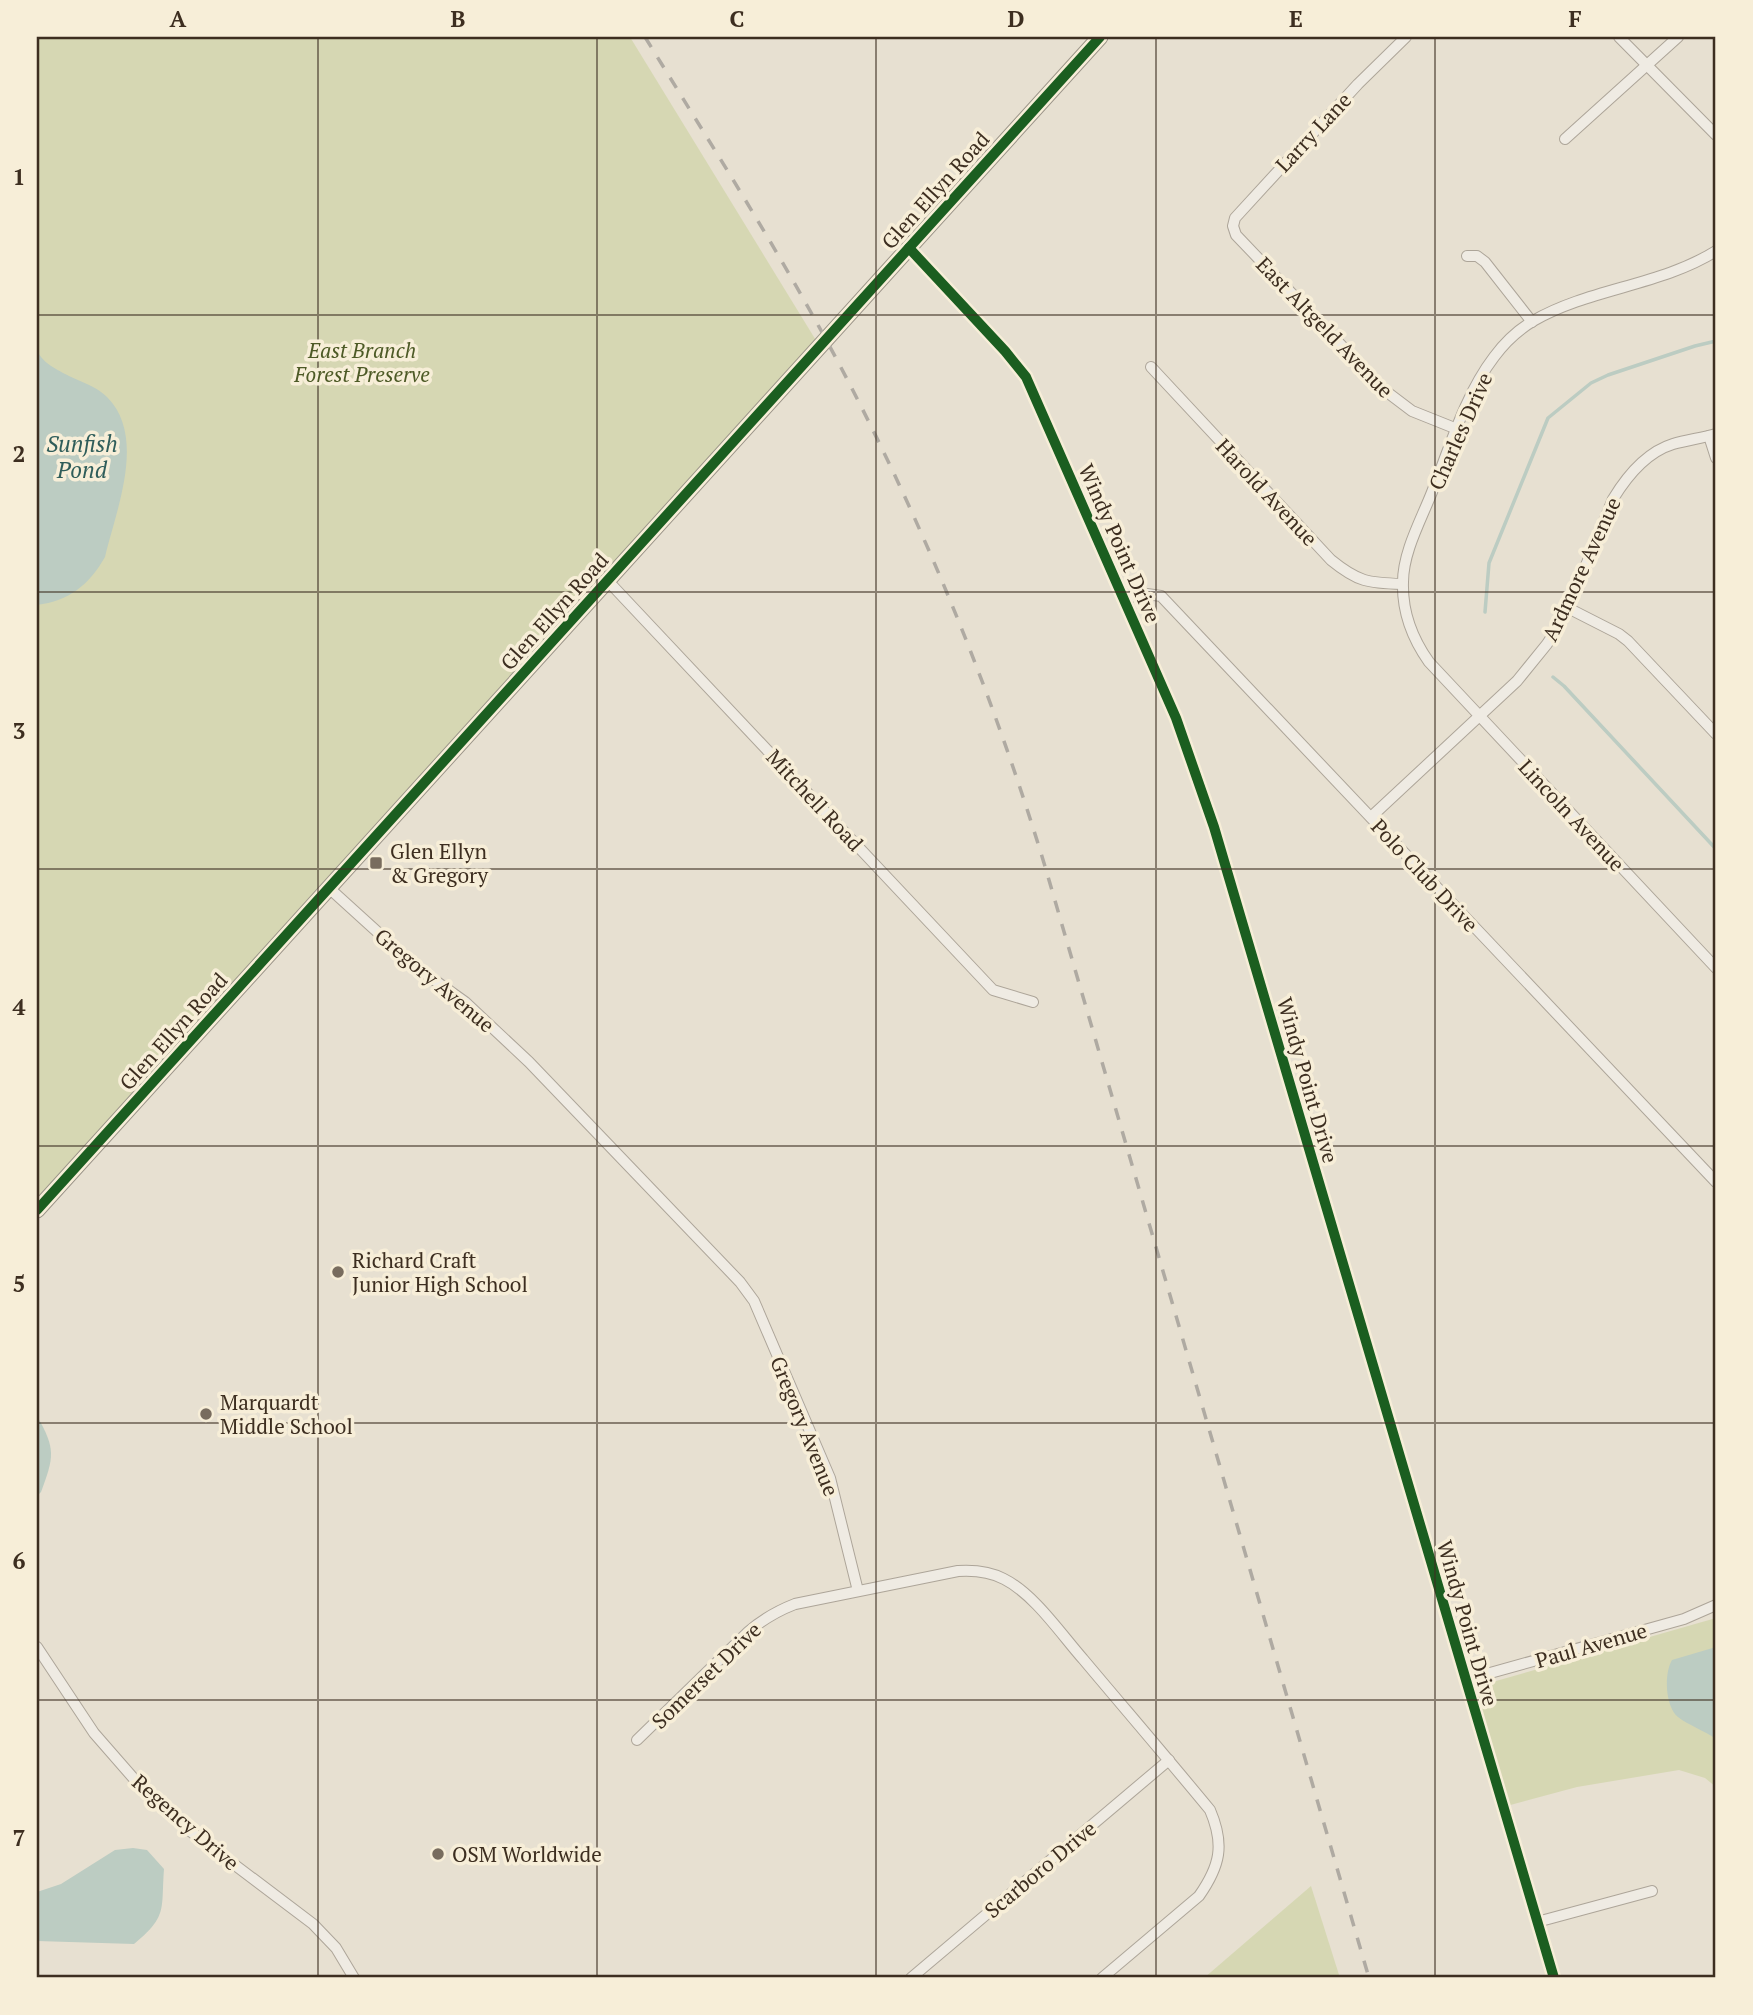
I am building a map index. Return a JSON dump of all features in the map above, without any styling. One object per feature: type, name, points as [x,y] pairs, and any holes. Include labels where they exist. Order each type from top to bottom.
[{"type":"street","name":"Glen Ellyn Road","points":[[37,1210],[1100,37]]},
{"type":"street","name":"Larry Lane","points":[[1236,235],[1233,226],[1235,218],[1340,103],[1406,37]]},
{"type":"street","points":[[1619,37],[1716,135]]},
{"type":"street","points":[[1565,139],[1678,37]]},
{"type":"street","name":"East Altgeld Avenue","points":[[1236,235],[1383,389],[1412,411],[1457,429]]},
{"type":"street","name":"Windy Point Drive","points":[[909,248],[1026,377],[1175,718],[1214,827],[1554,1978]]},
{"type":"street","name":"Charles Drive","points":[[1429,662],[1417,646],[1409,626],[1402,583],[1408,552],[1457,429],[1492,358],[1505,343],[1532,322],[1571,302],[1675,271],[1716,251]]},
{"type":"street","points":[[1467,256],[1477,256],[1485,262],[1532,322]]},
{"type":"street","name":"Harold Avenue","points":[[1151,367],[1331,560],[1350,576],[1372,583],[1402,583]]},
{"type":"street","points":[[1713,435],[1716,458]]},
{"type":"street","name":"Ardmore Avenue","points":[[1371,817],[1530,666],[1560,624],[1613,499],[1623,482],[1647,459],[1671,444],[1713,435]]},
{"type":"street","name":"Mitchell Road","points":[[608,581],[993,990],[1033,1002]]},
{"type":"street","name":"Polo Club Drive","points":[[1124,598],[1147,594],[1161,596],[1716,1182]]},
{"type":"street","points":[[1566,607],[1628,641],[1716,734]]},
{"type":"street","name":"Lincoln Avenue","points":[[1429,662],[1716,968]]},
{"type":"street","name":"Gregory Avenue","points":[[329,888],[416,967],[465,1002],[529,1062],[740,1282],[754,1301],[830,1478],[858,1591]]},
{"type":"street","points":[[858,1591],[958,1571],[982,1571],[1006,1580],[1026,1595],[1047,1618],[1210,1810],[1218,1827],[1219,1850],[1215,1870],[1199,1896],[1102,1978]]},
{"type":"street","name":"Somerset Drive","points":[[637,1740],[763,1619],[795,1604],[858,1591]]},
{"type":"street","name":"Paul Avenue","points":[[1465,1680],[1684,1619],[1716,1605]]},
{"type":"street","name":"Regency Drive","points":[[37,1647],[94,1734],[142,1788],[190,1830],[313,1924],[336,1948],[354,1978]]},
{"type":"street","name":"Scarboro Drive","points":[[911,1978],[1168,1760]]},
{"type":"street","points":[[1537,1922],[1652,1891]]},
{"type":"green space","name":"East Branch Forest Preserve","points":[[37,37],[630,37],[817,342],[37,1204]]},
{"type":"green space","points":[[1716,1618],[1716,1787],[1705,1778],[1679,1770],[1577,1787],[1503,1807],[1475,1687]]},
{"type":"green space","points":[[1311,1886],[1340,1978],[1204,1978]]},
{"type":"water","name":"Sunfish Pond","points":[[37,349],[50,365],[107,397],[119,413],[125,432],[127,453],[121,496],[105,557],[92,576],[77,590],[59,600],[37,605]]},
{"type":"water","points":[[37,1416],[51,1453],[45,1480],[37,1496]]},
{"type":"water","points":[[1716,1647],[1716,1739],[1678,1717],[1670,1705],[1667,1681],[1672,1660]]},
{"type":"water","points":[[115,1850],[147,1850],[164,1869],[161,1911],[158,1919],[145,1934],[134,1944],[37,1941],[37,1892],[61,1884]]},
{"type":"waterway","points":[[1485,612],[1489,563],[1548,418],[1591,383],[1608,375],[1716,341]]},
{"type":"waterway","points":[[1553,677],[1716,849]]},
{"type":"railway","points":[[645,37],[767,237],[837,360],[898,482],[978,670],[1044,863],[1369,1978]]},
{"type":"cycle path","points":[[37,1210],[1100,37]]},
{"type":"cycle path","points":[[909,248],[1026,377],[1176,718],[1214,827],[1554,1978]]},
{"type":"place","name":"Glen Ellyn & Gregory","points":[[376,863]]},
{"type":"place","name":"Richard Craft Junior High School","points":[[338,1272]]},
{"type":"place","name":"Marquardt Middle School","points":[[206,1414]]},
{"type":"place","name":"OSM Worldwide","points":[[438,1854]]}]
